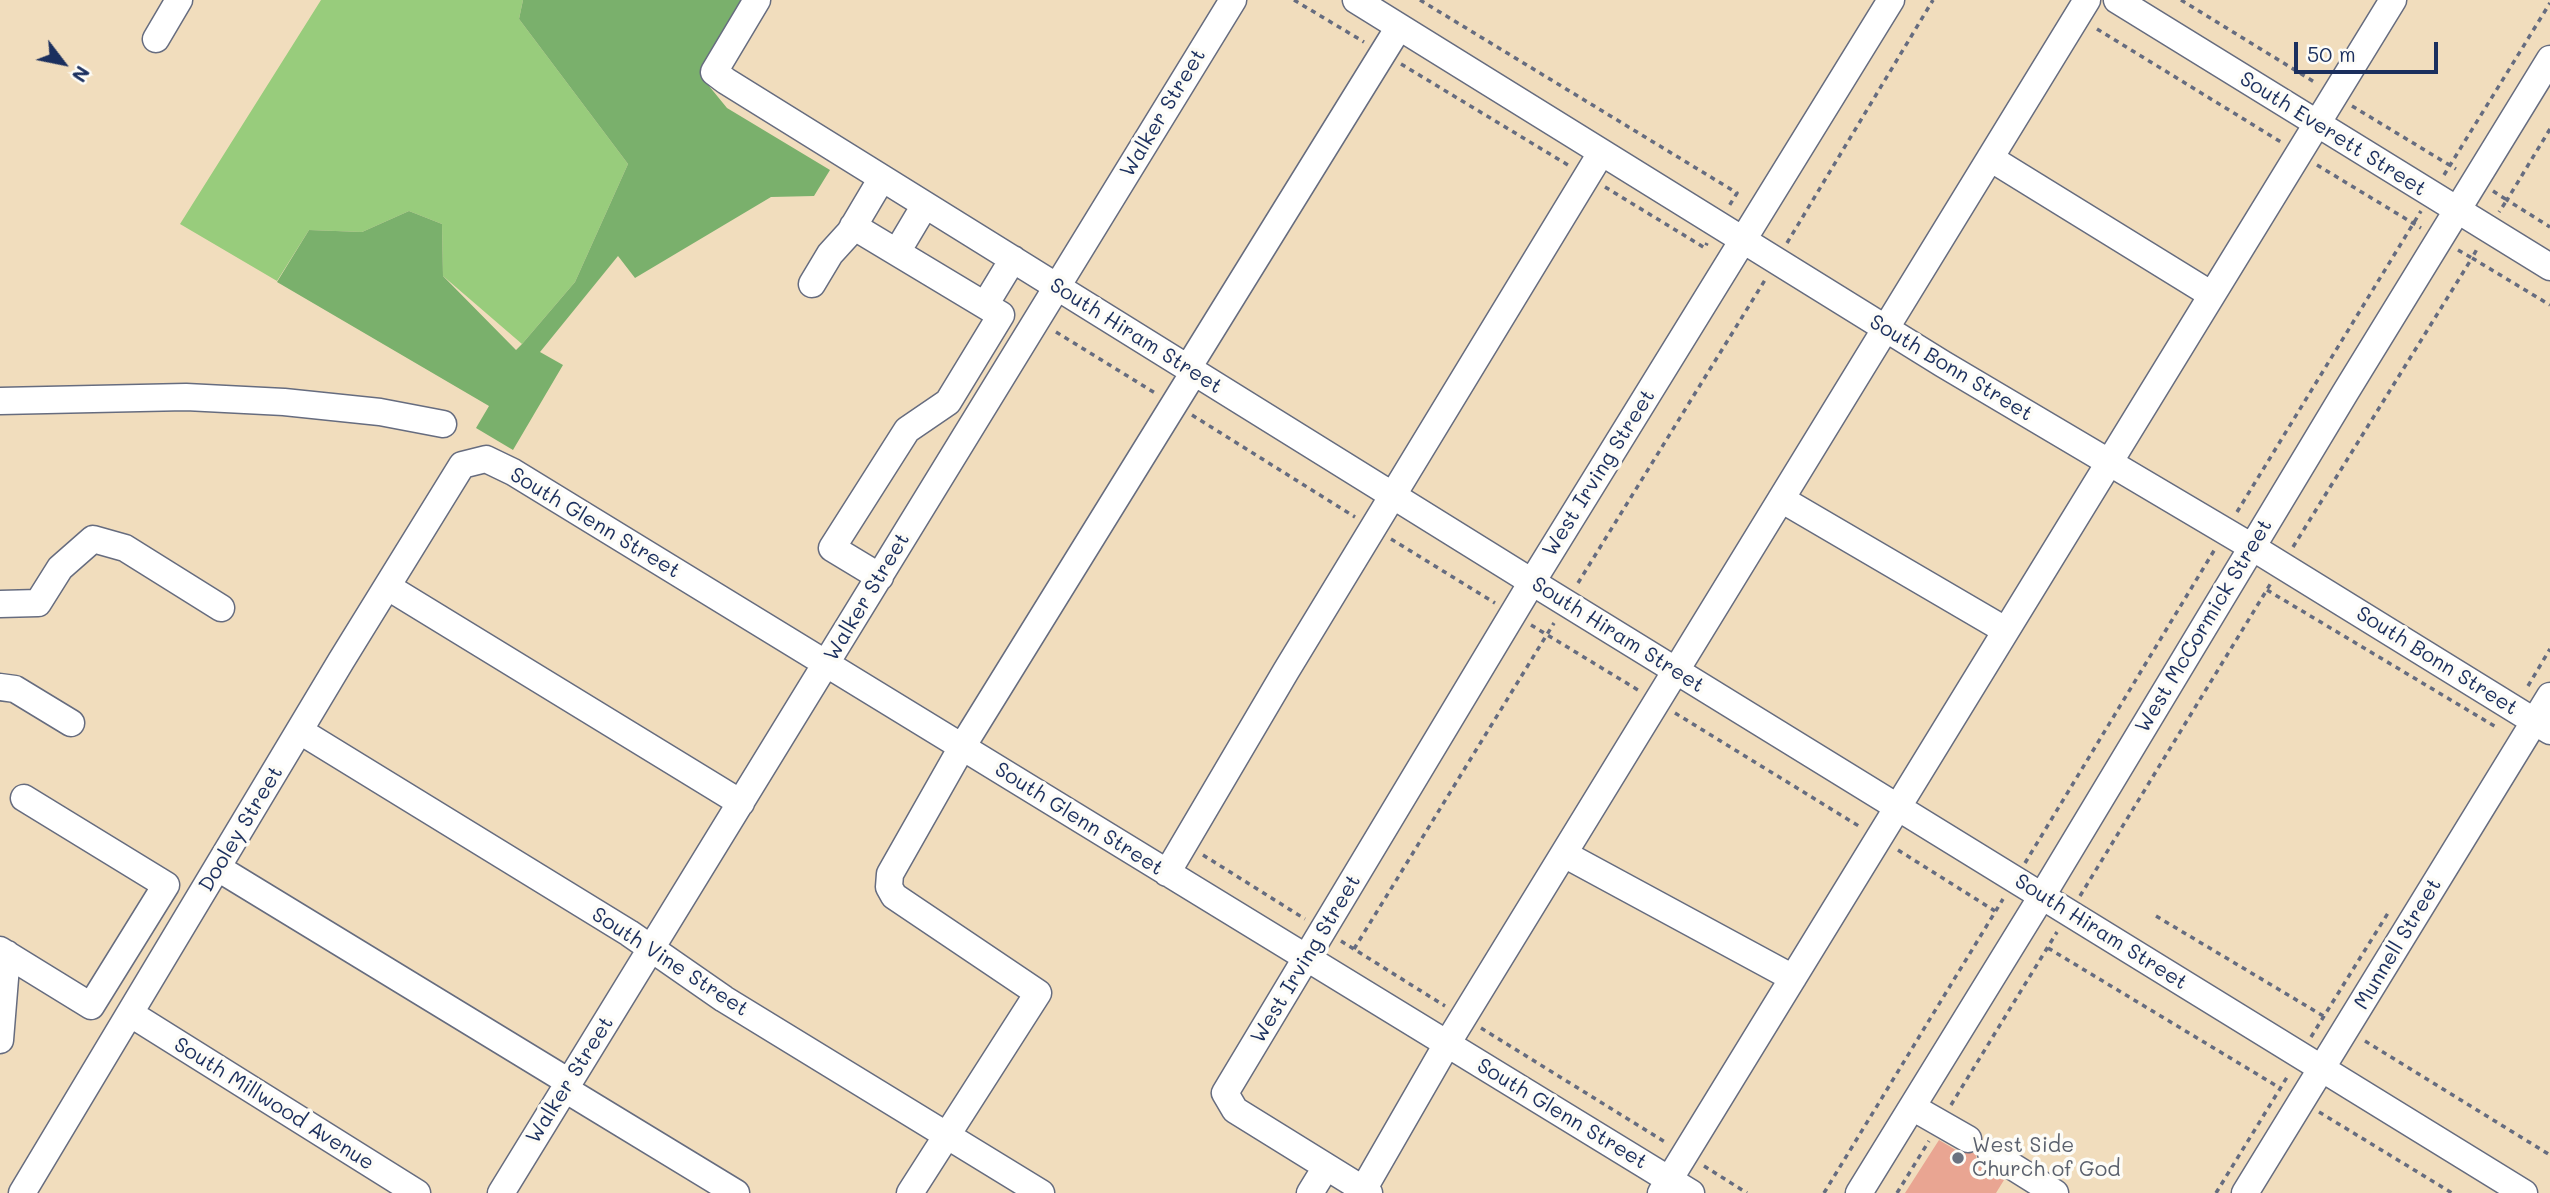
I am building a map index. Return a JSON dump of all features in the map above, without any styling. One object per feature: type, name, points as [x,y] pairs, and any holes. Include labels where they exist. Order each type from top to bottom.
[{"type":"street","points":[[156,39],[179,0]]},
{"type":"street","name":"South Hiram Street","points":[[757,0],[714,72],[1393,496],[2524,1193]]},
{"type":"street","name":"Walker Street","points":[[501,1193],[1233,0]]},
{"type":"street","name":"South Bonn Street","points":[[1356,0],[1776,261],[2226,531],[2533,720]]},
{"type":"street","name":"West Irving Street","points":[[1326,1167],[1235,1110],[1225,1093],[1532,582],[1892,0]]},
{"type":"street","points":[[1310,1193],[1326,1167],[1366,1191],[1447,1044],[2087,0]]},
{"type":"street","name":"South Everett Street","points":[[2117,0],[2550,267]]},
{"type":"street","points":[[1674,1189],[1793,978],[2393,0]]},
{"type":"street","points":[[910,1193],[1038,992],[894,896],[889,887],[890,874],[962,747],[1399,27]]},
{"type":"street","name":"West McCormick Street","points":[[1858,1193],[2042,896],[2550,59]]},
{"type":"street","points":[[1167,873],[1601,153]]},
{"type":"street","points":[[1990,158],[2212,295]]},
{"type":"street","points":[[812,284],[830,254],[853,226],[882,178]]},
{"type":"street","points":[[897,252],[925,205]]},
{"type":"street","points":[[853,226],[1001,315],[948,402],[906,430],[832,548],[880,577]]},
{"type":"street","points":[[985,305],[1013,259]]},
{"type":"street","points":[[0,401],[186,397],[284,402],[380,412],[443,424]]},
{"type":"street","points":[[933,413],[967,434]]},
{"type":"street","name":"South Glenn Street","points":[[462,465],[486,459],[513,471],[1447,1044],[1674,1189]]},
{"type":"street","name":"Dooley Street","points":[[22,1193],[462,465]]},
{"type":"street","points":[[1781,499],[2006,630]]},
{"type":"street","points":[[0,604],[38,603],[60,568],[93,539],[125,548],[220,608]]},
{"type":"street","points":[[388,587],[741,803]]},
{"type":"street","points":[[0,687],[15,689],[71,723]]},
{"type":"street","name":"Munnell Street","points":[[2245,1193],[2291,1095],[2311,1062],[2550,695]]},
{"type":"street","name":"South Vine Street","points":[[300,731],[651,948],[724,999],[1041,1193]]},
{"type":"street","points":[[0,1040],[4,952],[91,1006],[166,885],[24,798]]},
{"type":"street","points":[[1564,854],[1793,978]]},
{"type":"street","points":[[218,868],[736,1193]]},
{"type":"street","name":"South Millwood Avenue","points":[[131,1014],[417,1193]]},
{"type":"street","points":[[1912,1107],[1968,1139]]},
{"type":"street","points":[[1992,1153],[2041,1189]]},
{"type":"path","points":[[1354,949],[1933,0]]},
{"type":"path","points":[[1824,1193],[2550,3]]},
{"type":"path","points":[[2550,129],[2507,200],[2550,227]]},
{"type":"path","points":[[1897,1193],[2472,258],[2550,305]]},
{"type":"path","points":[[2267,590],[2501,730],[2533,720],[2550,649]]},
{"type":"path","points":[[2216,1193],[2291,1095],[2394,903]]},
{"type":"path","points":[[2048,948],[2452,1193]]},
{"type":"green space","points":[[321,0],[523,0],[519,19],[628,164],[575,282],[522,344],[443,276],[442,224],[409,211],[362,232],[309,230],[277,281],[180,224]]},
{"type":"green space","points":[[523,0],[743,0],[705,62],[709,86],[727,108],[830,170],[814,196],[771,197],[635,278],[618,256],[540,352],[563,365],[513,450],[476,428],[489,406],[277,282],[309,230],[362,232],[409,211],[442,224],[443,276],[516,350],[522,344],[575,282],[628,164],[519,19]]},
{"type":"building","name":"West Side Church of God","points":[[1939,1140],[1961,1153],[1975,1153],[1982,1166],[2004,1180],[1996,1193],[1905,1193]]},
{"type":"place","name":"West Side Church of God","points":[[1958,1158]]}]
